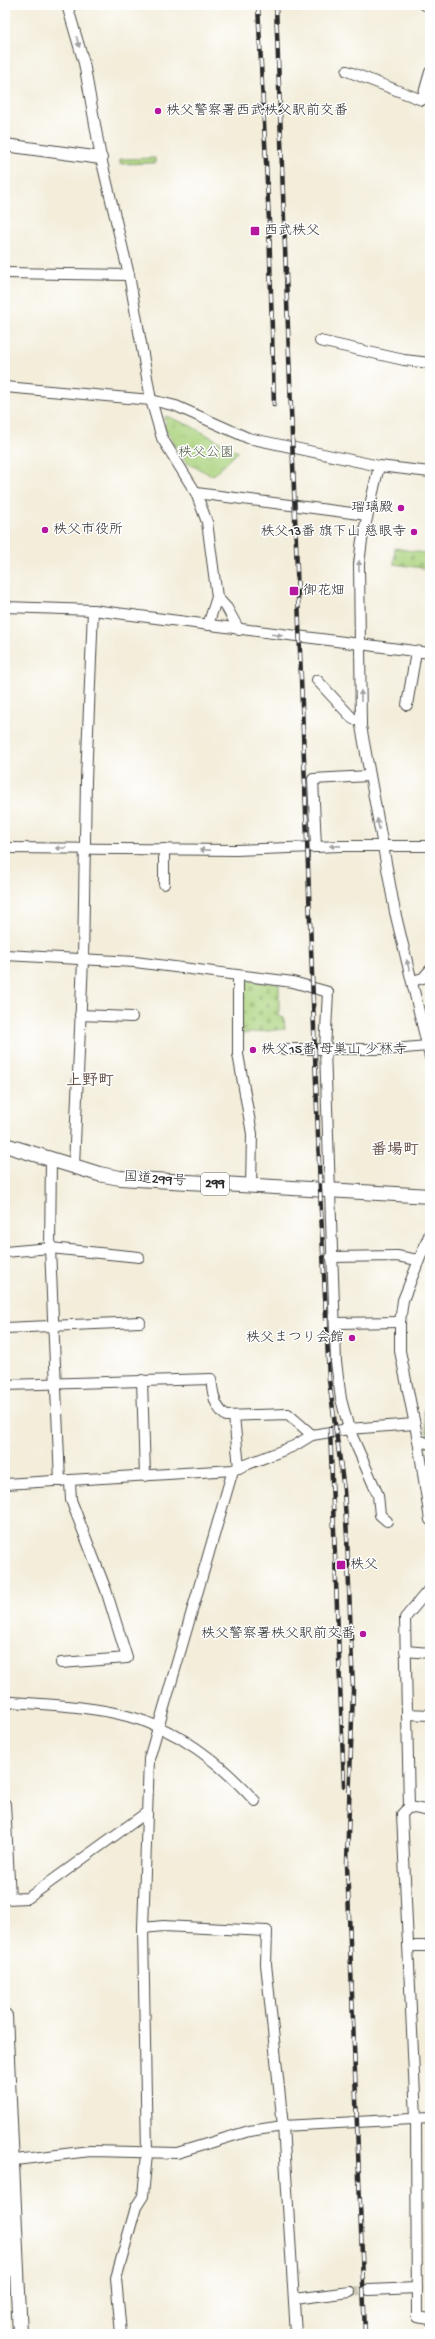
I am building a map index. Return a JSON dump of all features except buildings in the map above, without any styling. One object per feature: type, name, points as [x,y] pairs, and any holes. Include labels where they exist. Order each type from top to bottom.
[{"type":"highway","name":"国道299号","points":[[5,1145],[120,1178],[430,1196]]},
{"type":"highway","points":[[5,2016],[11,2270],[20,2334]]},
{"type":"main road","points":[[5,145],[101,158]]},
{"type":"street","points":[[67,5],[84,62],[101,158],[129,274],[151,400],[162,438],[196,493],[207,522],[218,597],[208,625]]},
{"type":"street","points":[[425,5],[430,7]]},
{"type":"street","points":[[347,71],[422,100],[430,72]]},
{"type":"street","points":[[5,273],[129,274]]},
{"type":"street","points":[[320,341],[404,360],[430,363]]},
{"type":"street","points":[[5,387],[151,400],[176,406],[248,438],[379,466],[430,472]]},
{"type":"street","points":[[379,466],[359,564],[361,721],[369,776],[395,912],[430,1057]]},
{"type":"street","points":[[196,493],[368,515]]},
{"type":"street","points":[[218,597],[227,608],[239,630]]},
{"type":"street","points":[[5,606],[93,610],[239,630],[430,653]]},
{"type":"street","points":[[74,1166],[83,960],[84,848],[93,610]]},
{"type":"street","points":[[407,705],[416,652]]},
{"type":"street","points":[[317,680],[353,719],[361,721]]},
{"type":"street","points":[[316,847],[313,779],[369,776]]},
{"type":"street","points":[[5,848],[236,850],[382,845],[430,846]]},
{"type":"street","points":[[164,849],[164,884]]},
{"type":"street","points":[[5,955],[135,962],[293,982],[328,992],[325,1050],[331,1257],[336,1362],[341,1399],[349,1429],[378,1495],[380,1515],[387,1522]]},
{"type":"street","points":[[412,981],[422,978],[430,970]]},
{"type":"street","points":[[238,976],[238,1054],[252,1134],[251,1186]]},
{"type":"street","points":[[80,1015],[132,1017]]},
{"type":"street","points":[[284,1048],[325,1050],[394,1049],[428,1044]]},
{"type":"street","points":[[51,1159],[50,1248],[56,1384],[65,1482],[106,1590],[127,1658],[61,1663]]},
{"type":"street","points":[[430,1233],[407,1288],[400,1322],[400,1351],[418,1440],[429,1503],[430,1520]]},
{"type":"street","points":[[5,1252],[50,1248],[139,1257]]},
{"type":"street","points":[[331,1257],[397,1256],[418,1260]]},
{"type":"street","points":[[5,1328],[140,1322]]},
{"type":"street","points":[[335,1323],[400,1322]]},
{"type":"street","points":[[5,1385],[211,1379],[214,1402],[220,1411],[226,1416],[288,1414],[312,1435]]},
{"type":"street","points":[[142,1380],[145,1476]]},
{"type":"street","points":[[120,2334],[116,2278],[136,2207],[143,2196],[147,2154],[143,1928],[149,1759],[236,1469],[234,1416]]},
{"type":"street","points":[[5,1484],[65,1482],[236,1469],[294,1446],[312,1435],[349,1429],[414,1424]]},
{"type":"street","points":[[418,1440],[430,1444]]},
{"type":"street","points":[[430,1588],[405,1618],[409,1807],[402,1814],[416,2118],[418,2318],[430,2319]]},
{"type":"street","points":[[405,1651],[430,1653]]},
{"type":"street","points":[[5,1706],[12,1702],[98,1710],[128,1716],[158,1726],[179,1736],[226,1770],[255,1801]]},
{"type":"street","points":[[407,1714],[430,1715]]},
{"type":"street","points":[[5,1804],[7,1898],[28,1898],[146,1813]]},
{"type":"street","points":[[409,1807],[430,1811]]},
{"type":"street","points":[[143,1928],[164,1926],[267,1931],[266,1964],[283,2126],[296,2334]]},
{"type":"street","points":[[409,1946],[430,1946]]},
{"type":"street","points":[[8,2161],[90,2151],[147,2154],[177,2153],[249,2131],[283,2126],[430,2118]]},
{"type":"street","points":[[368,2290],[417,2288]]},
{"type":"street","points":[[294,2299],[350,2292]]},
{"type":"green space","points":[[155,158],[155,163],[120,164],[120,159]]},
{"type":"green space","name":"秩父公園","points":[[166,416],[191,426],[238,452],[215,474],[211,475],[187,463],[163,425],[167,423],[164,419]]},
{"type":"green space","points":[[395,548],[430,554],[430,569],[394,564]]},
{"type":"green space","points":[[242,980],[279,984],[279,1016],[284,1018],[285,1029],[241,1034]]},
{"type":"green space","points":[[430,1408],[430,1439],[428,1438],[423,1410]]},
{"type":"tunnel","points":[[350,2292],[369,2290]]},
{"type":"railway","points":[[258,5],[269,221],[274,405]]},
{"type":"railway","points":[[276,5],[320,1189],[329,1380],[344,1490],[353,1690],[347,1863],[365,2334]]},
{"type":"railway","points":[[330,1428],[344,1786]]},
{"type":"place","name":"秩父警察署西武秩父駅前交番","points":[[158,111]]},
{"type":"place","name":"西武秩父","points":[[255,231]]},
{"type":"place","name":"瑠璃殿","points":[[401,508]]},
{"type":"place","name":"秩父市役所","points":[[45,530]]},
{"type":"place","name":"秩父13番 旗下山 慈眼寺","points":[[414,532]]},
{"type":"place","name":"御花畑","points":[[294,591]]},
{"type":"place","name":"秩父15番 母巣山 少林寺","points":[[253,1050]]},
{"type":"place","name":"秩父まつり会館","points":[[352,1338]]},
{"type":"place","name":"秩父","points":[[341,1565]]},
{"type":"place","name":"秩父警察署秩父駅前交番","points":[[363,1634]]},
{"type":"district","name":"上野町","points":[[90,1082]]},
{"type":"district","name":"番場町","points":[[395,1151]]}]
